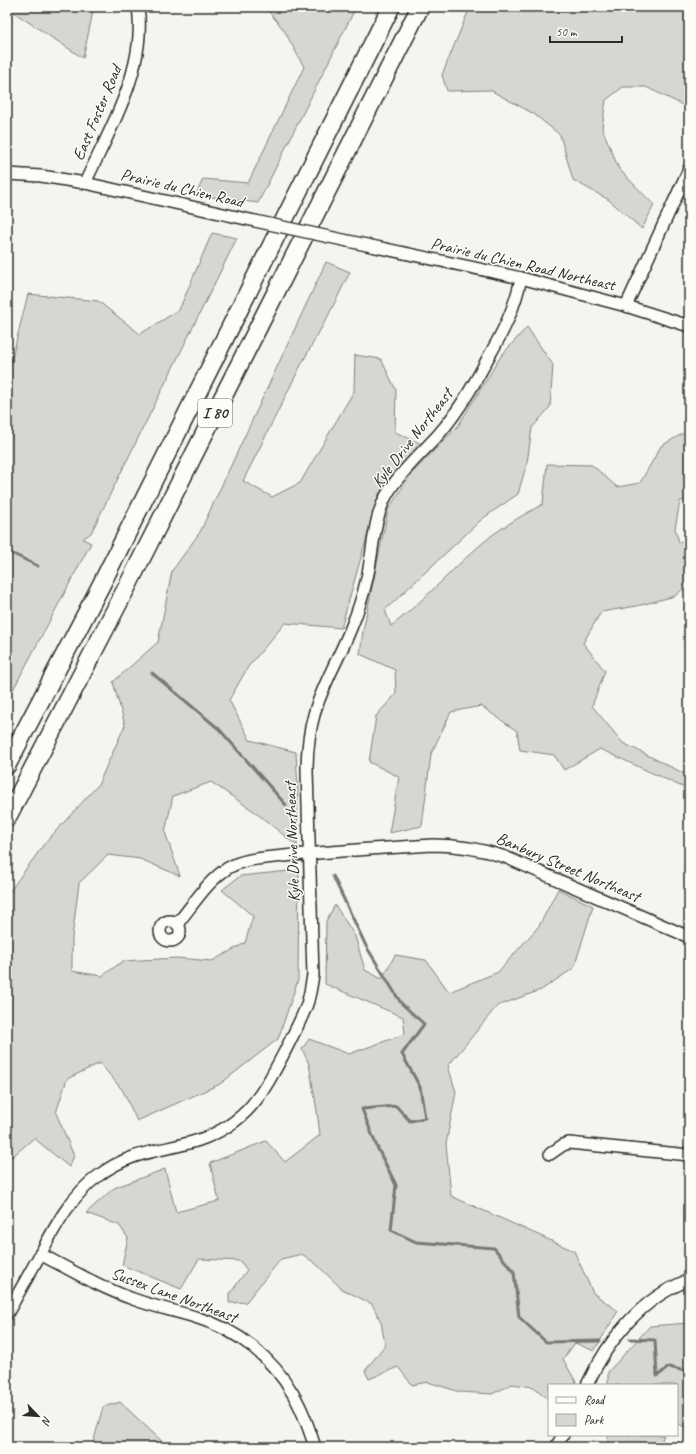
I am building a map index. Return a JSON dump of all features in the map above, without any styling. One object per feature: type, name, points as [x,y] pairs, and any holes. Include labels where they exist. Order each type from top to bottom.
[{"type":"highway","name":"I 80","points":[[7,765],[100,587],[391,7]]},
{"type":"highway","name":"I 80","points":[[7,818],[128,586],[420,7]]},
{"type":"street","name":"East Foster Road","points":[[85,183],[125,96],[134,70],[140,42],[140,20],[138,7]]},
{"type":"street","points":[[626,306],[689,169]]},
{"type":"street","name":"Prairie du Chien Road","points":[[7,174],[40,176],[85,183],[348,241]]},
{"type":"street","name":"Prairie du Chien Road Northeast","points":[[348,241],[522,278],[626,306],[689,326]]},
{"type":"street","name":"Kyle Drive Northeast","points":[[7,1314],[70,1204],[97,1176],[126,1159],[143,1153],[199,1140],[216,1133],[243,1115],[266,1088],[306,1006],[314,975],[307,759],[311,728],[322,693],[358,612],[366,582],[377,520],[382,504],[396,481],[440,434],[472,389],[513,310],[522,278]]},
{"type":"street","name":"Banbury Street Northeast","points":[[177,924],[209,883],[228,868],[238,863],[249,860],[309,854],[433,845],[470,847],[505,857],[689,937]]},
{"type":"street","points":[[550,1154],[563,1145],[569,1143],[689,1155]]},
{"type":"street","name":"Sussex Lane Northeast","points":[[40,1254],[110,1290],[134,1300],[218,1325],[252,1346],[268,1360],[282,1376],[302,1411],[315,1447]]},
{"type":"street","points":[[588,1384],[602,1356],[624,1325],[653,1300],[689,1280]]},
{"type":"street","points":[[556,1447],[562,1436]]},
{"type":"green space","points":[[94,7],[83,58],[7,8]]},
{"type":"green space","points":[[265,7],[356,7],[258,203],[196,195],[203,179],[248,183],[304,67],[284,30]]},
{"type":"green space","points":[[470,7],[689,7],[689,108],[646,87],[623,87],[606,100],[602,128],[619,169],[654,205],[642,229],[609,200],[573,180],[560,135],[534,114],[490,90],[447,91],[442,75]]},
{"type":"green space","points":[[212,233],[237,238],[91,533],[83,539],[91,543],[7,701],[7,372],[9,370],[28,294],[98,301],[140,334],[179,310]]},
{"type":"green space","points":[[326,262],[350,272],[302,363],[243,481],[272,497],[300,483],[354,391],[355,355],[381,359],[396,390],[395,432],[422,444],[379,494],[341,628],[285,623],[248,667],[229,700],[250,740],[296,752],[298,789],[297,846],[255,812],[211,782],[173,796],[165,832],[180,876],[140,859],[108,855],[79,883],[72,938],[72,971],[102,976],[123,961],[177,958],[212,961],[245,943],[253,916],[222,890],[240,876],[299,870],[298,980],[278,1039],[220,1084],[137,1121],[123,1091],[100,1063],[67,1079],[56,1113],[74,1156],[69,1167],[34,1138],[7,1161],[7,895],[45,843],[98,785],[125,725],[113,682],[158,642],[172,571],[200,532]]},
{"type":"green space","points":[[527,327],[553,365],[550,407],[532,428],[527,463],[518,494],[482,519],[385,610],[391,626],[404,616],[491,536],[543,504],[547,464],[592,465],[617,487],[640,483],[661,446],[689,430],[689,500],[680,501],[675,529],[679,542],[689,540],[689,584],[675,596],[637,606],[601,612],[583,643],[605,671],[592,706],[623,743],[689,776],[689,790],[600,749],[564,770],[554,755],[520,750],[517,731],[481,706],[451,712],[431,754],[422,826],[389,833],[399,777],[369,762],[376,716],[396,694],[395,670],[360,654],[363,631],[388,510],[411,474],[458,426],[501,356]]},
{"type":"green space","points":[[558,889],[593,906],[574,968],[541,990],[497,1006],[448,1066],[456,1092],[446,1144],[451,1196],[574,1251],[593,1293],[618,1311],[594,1351],[575,1343],[563,1359],[576,1382],[575,1384],[548,1384],[548,1399],[534,1387],[512,1384],[492,1394],[460,1392],[428,1382],[412,1385],[398,1367],[369,1379],[365,1371],[385,1345],[381,1322],[372,1304],[342,1289],[316,1264],[302,1254],[281,1259],[246,1302],[229,1303],[229,1295],[247,1270],[240,1261],[199,1259],[181,1289],[122,1265],[128,1238],[119,1225],[86,1213],[114,1188],[165,1169],[176,1212],[219,1201],[210,1163],[266,1141],[285,1162],[320,1135],[309,1064],[302,1049],[309,1039],[349,1054],[405,1034],[403,1017],[325,984],[326,921],[335,905],[355,936],[365,970],[382,979],[395,955],[426,960],[449,992],[498,972],[539,926]]},
{"type":"green space","points":[[689,1323],[689,1429],[678,1424],[678,1384],[608,1384],[608,1372],[650,1326]]},
{"type":"green space","points":[[120,1402],[168,1447],[92,1447],[103,1407]]},
{"type":"green space","points":[[608,1436],[664,1436],[659,1447],[615,1447],[608,1442]]},
{"type":"waterway","points":[[7,551],[38,566]]},
{"type":"waterway","points":[[152,673],[219,729],[286,805]]},
{"type":"waterway","points":[[333,876],[366,946],[401,1003],[424,1024],[402,1054],[420,1087],[425,1118],[410,1121],[396,1106],[362,1109],[377,1147],[396,1185],[391,1230],[416,1242],[494,1248],[514,1272],[519,1317],[546,1342],[600,1341]]},
{"type":"waterway","points":[[630,1339],[655,1340],[657,1376],[669,1367],[689,1372]]}]
